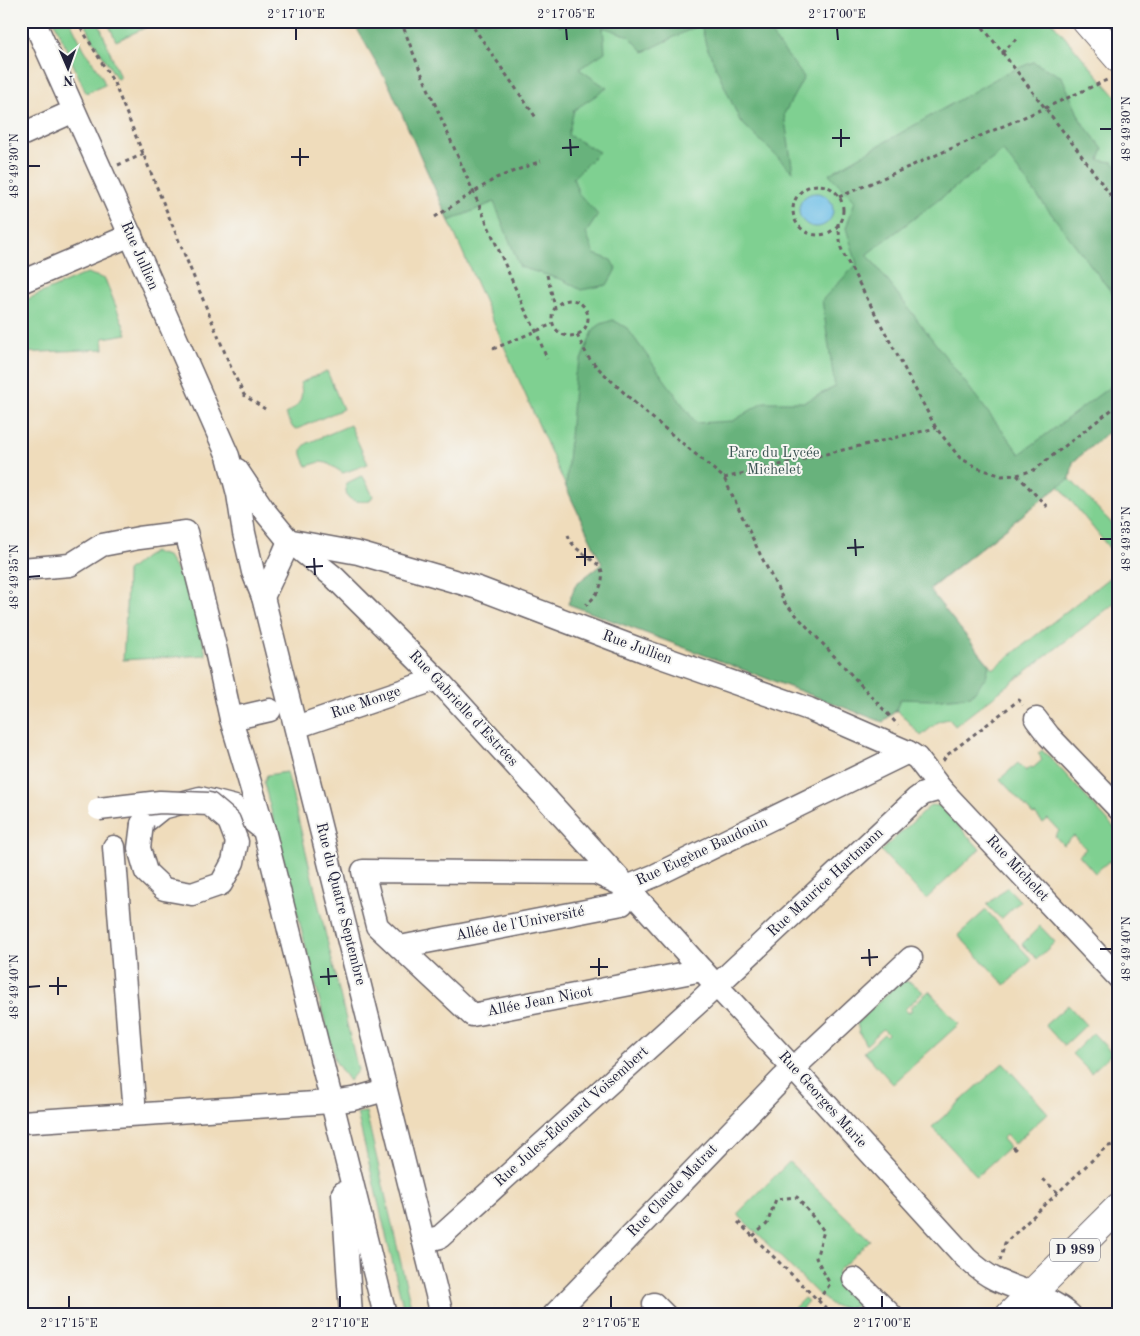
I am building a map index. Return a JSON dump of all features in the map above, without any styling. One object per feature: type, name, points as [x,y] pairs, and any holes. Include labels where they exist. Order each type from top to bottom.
[{"type":"main road","points":[[1086,21],[1115,69]]},
{"type":"main road","name":"D 989","points":[[1010,1315],[1119,1207]]},
{"type":"street","name":"Rue Jullien","points":[[34,21],[228,456],[238,494]]},
{"type":"street","points":[[21,135],[74,111]]},
{"type":"street","points":[[21,282],[131,236]]},
{"type":"street","points":[[228,456],[266,513],[289,541]]},
{"type":"street","points":[[238,494],[262,532],[289,541]]},
{"type":"street","name":"Rue du Quatre Septembre","points":[[238,494],[235,535],[263,596],[442,1315]]},
{"type":"street","points":[[21,569],[70,565],[102,545],[186,532],[231,719],[264,830],[385,1315]]},
{"type":"street","name":"Rue Jullien","points":[[289,541],[352,553],[478,588],[644,651],[809,709],[924,768]]},
{"type":"street","points":[[253,572],[259,555],[272,546],[289,541]]},
{"type":"street","points":[[263,596],[289,541]]},
{"type":"street","name":"Rue Gabrielle d'Estrées","points":[[289,541],[334,577],[437,679],[627,887]]},
{"type":"street","points":[[334,577],[334,566],[337,560],[352,553]]},
{"type":"street","name":"Rue Monge","points":[[296,727],[437,679]]},
{"type":"street","points":[[231,719],[270,710]]},
{"type":"street","points":[[1036,719],[1119,809]]},
{"type":"street","name":"Rue Eugène Baudouin","points":[[363,871],[596,874],[627,887],[924,768]]},
{"type":"street","name":"Rue Michelet","points":[[924,768],[1038,906],[1119,978]]},
{"type":"street","name":"Rue Maurice Hartmann","points":[[709,978],[923,794],[924,768]]},
{"type":"street","points":[[99,809],[160,802],[209,804],[229,821],[237,842],[233,862],[222,884],[192,894],[164,889],[146,872],[139,848],[142,824],[162,808],[200,798],[235,807],[264,830]]},
{"type":"street","points":[[114,847],[135,1114]]},
{"type":"street","name":"Allée Jean Nicot","points":[[363,871],[377,926],[472,1015],[709,978]]},
{"type":"street","name":"Allée de l'Université","points":[[400,947],[622,904],[627,887]]},
{"type":"street","name":"Rue Georges Marie","points":[[627,887],[966,1258],[978,1269],[995,1279],[1060,1306],[1070,1315]]},
{"type":"street","name":"Rue Claude Matrat","points":[[554,1315],[793,1068],[911,958]]},
{"type":"street","name":"Rue Jules-Édouard Voisembert","points":[[424,1241],[440,1237],[709,978]]},
{"type":"street","points":[[21,1122],[332,1102],[353,1099],[385,1090]]},
{"type":"street","points":[[340,1139],[351,1315]]},
{"type":"street","points":[[854,1279],[891,1315]]},
{"type":"path","points":[[77,21],[114,83],[232,370],[244,394],[265,409]]},
{"type":"path","points":[[401,21],[547,359]]},
{"type":"path","points":[[469,21],[537,119]]},
{"type":"path","points":[[978,21],[1119,207]]},
{"type":"path","points":[[1002,53],[1018,38]]},
{"type":"path","points":[[838,196],[1045,108],[1115,69]]},
{"type":"path","points":[[135,157],[144,154]]},
{"type":"path","points":[[435,217],[496,178],[541,162]]},
{"type":"path","points":[[819,185],[827,187],[838,196],[842,203],[842,217],[833,229],[818,235],[803,230],[798,225],[794,218],[794,202],[804,190],[819,185]]},
{"type":"path","points":[[838,224],[841,248],[844,255],[936,428],[960,458],[978,468],[1002,476],[1017,475],[1034,470],[1119,404]]},
{"type":"path","points":[[547,275],[555,308]]},
{"type":"path","points":[[565,301],[577,301],[587,309],[589,321],[582,332],[577,335],[566,336],[556,330],[553,324],[555,308],[565,301]]},
{"type":"path","points":[[493,349],[553,324]]},
{"type":"path","points":[[577,335],[588,357],[602,371],[638,406],[724,478],[785,603],[890,715]]},
{"type":"path","points":[[724,478],[936,428]]},
{"type":"path","points":[[1017,475],[1049,509]]},
{"type":"path","points":[[568,535],[570,542],[600,566],[602,571],[602,583],[593,599],[586,605]]},
{"type":"path","points":[[924,768],[947,756],[1019,700],[1036,719]]},
{"type":"path","points":[[1000,1261],[1005,1243],[1106,1147],[1119,1143]]},
{"type":"path","points":[[1012,1147],[1017,1152]]},
{"type":"path","points":[[1043,1179],[1058,1193]]},
{"type":"path","points":[[753,1236],[767,1224],[776,1200],[797,1197],[824,1232],[816,1258],[830,1284],[818,1300]]},
{"type":"path","points":[[738,1222],[833,1315]]},
{"type":"green space","points":[[54,21],[70,21],[105,85],[86,93]]},
{"type":"green space","points":[[84,21],[98,21],[120,78],[117,79],[93,40]]},
{"type":"green space","points":[[107,21],[160,21],[116,41]]},
{"type":"green space","name":"Parc du Lycée Michelet","points":[[353,21],[1051,21],[1119,100],[1119,423],[1073,462],[1070,479],[1119,531],[1119,560],[1059,486],[929,590],[993,669],[1119,570],[1119,600],[955,726],[949,719],[939,721],[921,736],[897,710],[883,722],[568,604],[576,584],[602,564],[566,487],[390,87]]},
{"type":"green space","points":[[356,21],[559,21],[560,27],[563,21],[761,21],[804,77],[784,114],[793,172],[740,121],[706,45],[701,24],[644,52],[629,36],[603,27],[605,52],[579,69],[607,88],[574,110],[568,135],[599,152],[573,178],[579,194],[598,215],[586,233],[594,254],[611,260],[616,269],[607,285],[581,290],[563,280],[520,267],[494,202],[449,221],[390,87],[356,27]]},
{"type":"green space","points":[[1033,62],[1062,77],[1081,121],[1103,149],[1099,160],[1113,162],[1119,169],[1119,302],[1003,151],[867,254],[1020,454],[1119,380],[1119,423],[1073,462],[1070,479],[929,589],[989,665],[986,677],[971,696],[931,700],[900,699],[896,710],[883,722],[568,604],[576,584],[602,564],[566,487],[575,374],[594,329],[601,324],[613,320],[627,328],[696,423],[733,421],[764,402],[804,402],[835,387],[822,300],[857,264],[846,228],[855,201],[829,174],[1004,74]]},
{"type":"green space","points":[[87,273],[105,279],[127,334],[103,338],[104,349],[21,353],[21,302]]},
{"type":"green space","points":[[327,371],[343,409],[297,429],[293,428],[285,414],[297,405],[301,398],[300,383]]},
{"type":"green space","points":[[350,425],[368,464],[343,473],[327,463],[320,462],[307,466],[302,453],[305,445]]},
{"type":"green space","points":[[361,476],[364,478],[373,496],[370,501],[355,501],[347,496],[345,484]]},
{"type":"green space","points":[[154,552],[167,556],[191,591],[206,655],[123,660],[127,571]]},
{"type":"green space","points":[[1042,750],[1119,833],[1119,871],[1109,861],[1095,873],[1079,855],[1086,849],[1074,836],[1063,845],[1055,836],[1059,831],[1048,819],[1043,823],[1035,814],[1033,815],[1000,779],[1018,763],[1026,771],[1031,767],[1033,768],[1042,760],[1038,754]]},
{"type":"green space","points":[[287,772],[358,1070],[349,1081],[335,1061],[264,783],[267,775]]},
{"type":"green space","points":[[931,805],[940,806],[980,849],[926,899],[881,851]]},
{"type":"green space","points":[[1007,887],[1020,901],[1001,919],[987,905]]},
{"type":"green space","points":[[986,910],[1032,960],[1005,985],[958,935]]},
{"type":"green space","points":[[1040,926],[1055,942],[1037,959],[1022,944]]},
{"type":"green space","points":[[901,980],[913,984],[923,992],[905,1009],[908,1013],[912,1010],[910,1008],[929,991],[959,1024],[893,1084],[864,1052],[884,1034],[886,1036],[888,1034],[883,1029],[866,1045],[859,1032],[857,1023]]},
{"type":"green space","points":[[1068,1005],[1086,1025],[1064,1046],[1045,1025]]},
{"type":"green space","points":[[1093,1033],[1112,1053],[1091,1073],[1072,1054]]},
{"type":"green space","points":[[1003,1063],[1048,1113],[1014,1144],[1006,1135],[1002,1139],[1009,1147],[977,1176],[932,1127]]},
{"type":"green space","points":[[366,1112],[413,1315],[405,1315],[357,1113]]},
{"type":"green space","points":[[789,1162],[870,1240],[837,1272],[866,1303],[849,1308],[833,1306],[819,1295],[737,1214]]},
{"type":"green space","points":[[804,1298],[808,1301],[802,1308],[809,1315],[799,1315],[793,1309]]},
{"type":"water","points":[[816,193],[828,198],[833,210],[828,222],[816,227],[804,222],[799,210],[804,198]]}]
